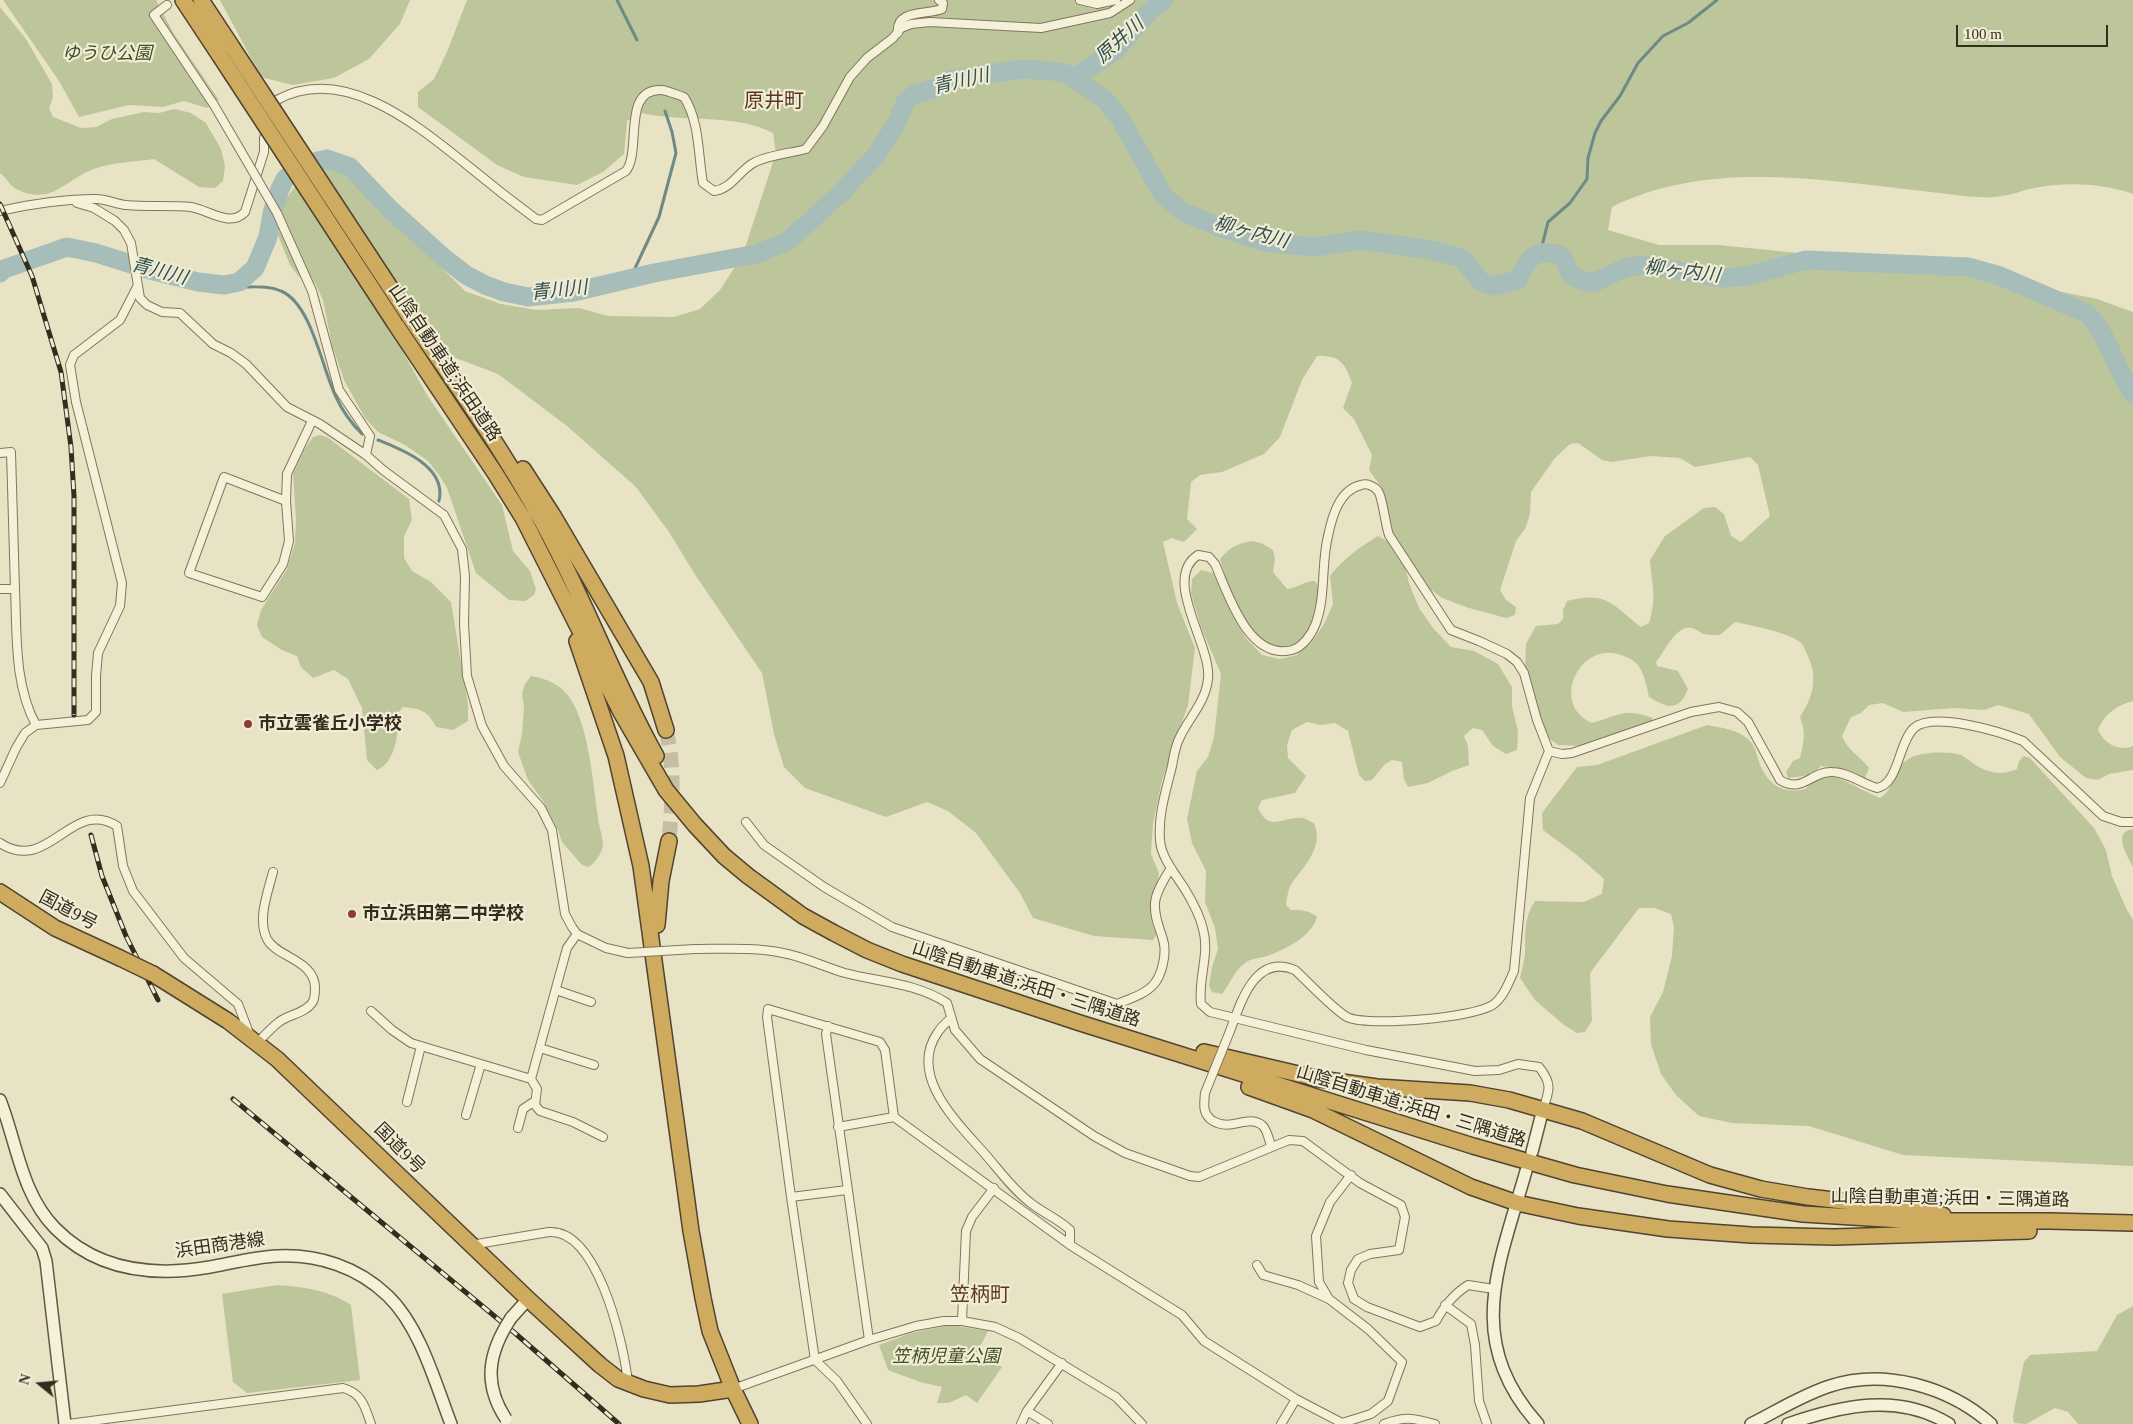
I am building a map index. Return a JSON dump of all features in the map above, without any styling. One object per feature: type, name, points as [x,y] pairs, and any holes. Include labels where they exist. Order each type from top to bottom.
[{"type":"highway","name":"山陰自動車道;浜田道路","points":[[183,0],[523,518],[622,714],[652,759]]},
{"type":"highway","name":"山陰自動車道;浜田道路","points":[[201,0],[523,488],[576,585],[635,715],[652,759]]},
{"type":"highway","points":[[173,2],[216,51]]},
{"type":"highway","points":[[445,369],[503,442],[554,517],[651,682],[666,730]]},
{"type":"highway","points":[[545,561],[568,615],[616,756],[641,866],[650,921],[656,979],[691,1231],[703,1298],[710,1331],[733,1389],[750,1424]]},
{"type":"highway","name":"山陰自動車道;浜田・三隅道路","points":[[652,759],[724,856],[774,896],[803,916],[867,950],[902,964],[1210,1064],[1472,1146],[1575,1175],[1625,1186],[1803,1214],[1874,1219],[2049,1220],[2133,1223]]},
{"type":"highway","points":[[656,979],[658,912],[669,842]]},
{"type":"highway","name":"国道9号","points":[[0,892],[55,928],[152,974],[198,1001],[254,1040],[358,1135],[528,1299],[600,1365],[618,1378],[644,1389],[670,1395],[699,1394],[733,1389]]},
{"type":"highway","points":[[1080,1023],[1320,1079],[1377,1087],[1470,1093],[1509,1100],[1582,1121],[1710,1174],[1761,1189],[1833,1200],[1921,1210],[1969,1221]]},
{"type":"highway","points":[[1210,1064],[1250,1087],[1313,1110],[1471,1187],[1517,1203],[1578,1216],[1668,1229],[1751,1236],[1834,1237],[2133,1227]]},
{"type":"main road","name":"浜田商港線","points":[[0,1100],[22,1173],[36,1201],[55,1227],[77,1246],[100,1259],[134,1270],[167,1272],[206,1268],[276,1256],[309,1256],[339,1264],[364,1276],[388,1296],[409,1324],[430,1369],[451,1424]]},
{"type":"main road","points":[[1532,1152],[1543,1109]]},
{"type":"main road","points":[[1526,1171],[1494,1289],[1492,1318],[1495,1346],[1502,1368],[1517,1397],[1538,1424]]},
{"type":"main road","points":[[0,1194],[42,1248],[46,1261],[66,1424]]},
{"type":"main road","points":[[508,1422],[494,1395],[490,1372],[500,1338],[511,1318],[528,1299]]},
{"type":"main road","points":[[1751,1424],[1792,1401],[1831,1386],[1849,1382],[1888,1379],[1912,1383],[1957,1400],[1976,1411],[1991,1424]]},
{"type":"main road","points":[[1788,1424],[1819,1412],[1869,1404],[1895,1406],[1920,1412],[1948,1424]]},
{"type":"street","points":[[898,33],[899,22],[906,16],[942,9],[943,3],[939,0]]},
{"type":"street","points":[[1080,0],[1097,4],[1116,0]]},
{"type":"street","points":[[0,211],[21,206],[97,199],[126,205],[183,206],[198,208],[226,219],[240,217],[245,212],[254,186],[264,152],[264,138],[277,100],[286,94],[328,89],[368,99],[404,117],[532,216],[542,220],[626,171],[634,149],[635,112],[640,102],[654,91],[666,91],[684,98],[687,102],[697,136],[703,183],[714,192],[728,187],[741,172],[755,162],[780,153],[806,149],[819,132],[850,77],[867,58],[894,38],[901,28],[911,24],[930,22],[1041,28],[1110,13],[1130,0]]},
{"type":"street","points":[[173,2],[154,15],[214,105],[277,213],[312,292],[339,390],[370,436],[366,455]]},
{"type":"street","points":[[73,202],[94,208],[124,230],[131,243],[140,298],[147,305],[162,312],[180,313],[213,344],[231,352],[246,364],[287,407],[320,424],[366,455],[383,470],[444,515],[462,548],[465,576],[464,624],[467,676],[482,726],[504,766],[541,808],[552,830],[565,914],[577,934],[606,948],[628,953],[695,950],[781,952],[805,958],[844,973],[915,987],[947,1003],[955,1030],[980,1059],[1094,1136],[1125,1152],[1190,1176],[1199,1177],[1271,1146],[1289,1140],[1302,1141],[1351,1175],[1401,1205],[1405,1217],[1399,1250],[1370,1254],[1358,1259],[1351,1270],[1348,1283],[1354,1299],[1367,1308],[1420,1327],[1436,1321],[1445,1304],[1468,1285],[1494,1289]]},
{"type":"street","points":[[0,783],[25,733],[36,725],[88,720],[96,712],[98,653],[120,606],[122,583],[76,402],[70,365],[74,355],[120,320],[137,288]]},
{"type":"street","points":[[286,501],[224,477],[189,573],[262,597],[283,564],[289,541],[286,501],[287,474],[312,421]]},
{"type":"street","points":[[0,453],[11,452],[18,664],[28,711],[36,725]]},
{"type":"street","points":[[1271,1146],[1264,1127],[1257,1122],[1244,1121],[1230,1126],[1220,1125],[1210,1118],[1203,1108],[1205,1093],[1230,1031],[1235,1018],[1243,996],[1257,975],[1285,966],[1295,970],[1348,1018],[1373,1021],[1450,1018],[1494,1005],[1507,988],[1514,971],[1530,798],[1549,751],[1537,720],[1524,673],[1517,662],[1507,654],[1451,630],[1389,535],[1384,519],[1381,497],[1377,489],[1364,484],[1354,487],[1343,496],[1337,506],[1328,537],[1322,602],[1316,623],[1310,636],[1294,649],[1287,651],[1275,650],[1262,645],[1251,636],[1244,626],[1215,564],[1209,557],[1198,555],[1190,560],[1184,578],[1186,594],[1207,665],[1208,678],[1202,700],[1180,736],[1175,748],[1161,810],[1160,844],[1171,868],[1187,892],[1203,928],[1206,945],[1200,994],[1201,1004],[1210,1012],[1235,1018],[1366,1050],[1475,1071],[1499,1070],[1518,1064],[1539,1067],[1547,1077],[1549,1092],[1543,1109]]},
{"type":"street","points":[[0,589],[15,589]]},
{"type":"street","points":[[1549,751],[1562,754],[1572,753],[1691,712],[1719,707],[1737,712],[1748,722],[1780,780],[1783,782],[1802,784],[1821,773],[1832,772],[1877,788],[1883,787],[1889,782],[1902,747],[1915,727],[1924,722],[1943,721],[2012,736],[2023,741],[2103,816],[2121,822],[2133,822]]},
{"type":"street","points":[[0,843],[7,848],[27,853],[40,849],[77,824],[95,820],[107,820],[117,826],[123,866],[133,891],[184,958],[238,1004],[254,1040],[280,1021],[302,1011],[312,1003],[316,993],[315,982],[308,970],[268,941],[262,926],[273,872]]},
{"type":"street","points":[[746,822],[764,845],[824,887],[892,927],[1117,1004],[1148,989],[1155,983],[1163,964],[1164,944],[1156,924],[1155,902],[1162,883],[1171,868]]},
{"type":"street","points":[[577,934],[567,948],[532,1079],[537,1089],[535,1101],[540,1111],[572,1122],[603,1137]]},
{"type":"street","points":[[556,990],[591,1002]]},
{"type":"street","points":[[867,1424],[837,1381],[815,1360],[791,1197],[767,1017],[768,1009],[877,1041],[883,1045],[894,1117]]},
{"type":"street","points":[[371,1011],[402,1038],[422,1046],[532,1079]]},
{"type":"street","points":[[951,1018],[938,1032],[930,1048],[929,1061],[932,1081],[943,1106],[1032,1204],[1059,1220],[1070,1230],[1070,1245]]},
{"type":"street","points":[[828,1026],[826,1034],[838,1127],[869,1340]]},
{"type":"street","points":[[407,1102],[422,1046]]},
{"type":"street","points":[[540,1048],[594,1065]]},
{"type":"street","points":[[466,1115],[481,1064]]},
{"type":"street","points":[[518,1128],[523,1109],[535,1101]]},
{"type":"street","points":[[838,1127],[894,1117],[1070,1245],[1182,1315],[1204,1341],[1296,1399],[1342,1423],[1371,1414],[1388,1401],[1402,1362],[1368,1329],[1329,1299],[1298,1285],[1263,1275],[1257,1265]]},
{"type":"street","points":[[1329,1299],[1319,1282],[1316,1236],[1330,1202],[1351,1175]]},
{"type":"street","points":[[962,1321],[966,1231],[972,1217],[994,1188]]},
{"type":"street","points":[[791,1197],[847,1190]]},
{"type":"street","points":[[471,1245],[549,1232],[559,1232],[569,1238],[591,1263],[608,1296],[624,1354],[626,1375]]},
{"type":"street","points":[[1445,1304],[1471,1324],[1475,1345],[1480,1401],[1487,1424]]},
{"type":"street","points":[[733,1389],[869,1340],[928,1323],[962,1321],[984,1324],[1007,1332],[1062,1363],[1116,1397],[1142,1424]]},
{"type":"street","points":[[1021,1424],[1027,1411],[1062,1363]]},
{"type":"street","points":[[66,1424],[343,1388],[350,1390],[360,1397],[371,1424]]},
{"type":"street","points":[[1281,1424],[1296,1399]]},
{"type":"street","points":[[1027,1411],[1048,1424]]},
{"type":"street","points":[[1384,1424],[1401,1417],[1414,1418],[1435,1424]]},
{"type":"green space","name":"ゆうひ公園","points":[[3,0],[156,0],[174,34],[219,100],[207,108],[184,101],[163,107],[129,105],[79,117],[59,81]]},
{"type":"green space","points":[[220,0],[410,0],[400,24],[369,59],[334,78],[292,85],[261,77]]},
{"type":"green space","points":[[467,0],[2133,0],[2133,194],[2099,186],[2051,185],[2001,196],[1976,197],[1798,178],[1722,179],[1684,183],[1648,193],[1612,207],[1608,230],[1659,245],[1719,245],[1837,257],[2003,280],[2097,299],[2133,312],[2133,701],[2111,711],[2103,720],[2098,730],[2104,739],[2112,745],[2122,748],[2133,746],[2133,770],[2109,774],[2098,780],[2086,778],[2060,757],[2029,714],[1998,705],[1984,710],[1954,708],[1903,712],[1883,703],[1869,705],[1861,713],[1851,717],[1842,736],[1847,746],[1869,768],[1865,778],[1839,768],[1821,766],[1811,775],[1788,778],[1786,772],[1793,761],[1800,758],[1803,747],[1804,732],[1800,717],[1809,702],[1813,686],[1813,671],[1810,662],[1803,645],[1790,636],[1735,622],[1720,635],[1703,634],[1693,628],[1686,628],[1671,640],[1656,662],[1657,666],[1678,671],[1688,689],[1681,702],[1672,706],[1661,704],[1649,697],[1642,671],[1632,660],[1621,655],[1606,653],[1593,657],[1582,665],[1575,676],[1571,689],[1573,702],[1579,714],[1592,723],[1628,713],[1653,718],[1652,721],[1584,746],[1558,745],[1546,736],[1525,667],[1526,644],[1536,626],[1558,624],[1563,619],[1563,610],[1567,601],[1580,598],[1600,599],[1608,602],[1641,627],[1649,623],[1653,598],[1650,560],[1665,536],[1704,508],[1715,507],[1724,514],[1731,536],[1741,542],[1770,516],[1758,465],[1750,457],[1695,467],[1680,458],[1651,456],[1612,462],[1602,460],[1578,443],[1570,444],[1555,458],[1531,492],[1530,514],[1525,529],[1516,541],[1500,590],[1506,600],[1516,607],[1515,615],[1506,618],[1442,598],[1424,585],[1388,524],[1382,488],[1369,470],[1372,455],[1354,419],[1343,408],[1352,383],[1347,370],[1336,359],[1317,356],[1302,380],[1280,437],[1264,454],[1222,472],[1200,475],[1191,482],[1187,519],[1197,529],[1184,542],[1172,538],[1163,542],[1177,603],[1195,648],[1188,705],[1162,780],[1153,823],[1151,854],[1159,873],[1152,923],[1157,933],[1153,940],[1094,936],[1033,918],[1020,893],[976,833],[948,811],[927,802],[886,817],[805,788],[784,767],[774,734],[762,673],[694,573],[669,532],[636,487],[567,426],[498,374],[453,357],[430,325],[414,310],[407,307],[392,306],[391,330],[427,395],[502,505],[513,551],[530,571],[536,589],[534,595],[525,601],[509,600],[476,573],[447,488],[439,475],[428,461],[405,445],[378,432],[365,418],[344,380],[332,345],[323,300],[315,283],[299,277],[290,265],[277,233],[282,205],[305,172],[319,165],[347,170],[361,187],[465,291],[501,304],[537,310],[579,308],[608,316],[674,317],[700,309],[720,290],[743,254],[776,153],[773,133],[758,127],[726,121],[675,118],[642,113],[627,121],[624,154],[603,172],[577,185],[524,177],[497,165],[418,107],[418,92],[434,79],[447,52]]},
{"type":"green space","points":[[0,7],[26,39],[52,84],[53,98],[49,108],[53,117],[81,128],[96,127],[112,119],[144,112],[159,113],[175,109],[191,113],[206,123],[221,149],[225,166],[223,181],[215,188],[199,187],[154,159],[118,163],[97,168],[50,193],[40,195],[29,194],[14,188],[0,173]]},
{"type":"green space","points":[[320,435],[327,437],[409,499],[412,520],[404,536],[404,558],[412,571],[431,582],[451,602],[468,705],[468,721],[453,730],[436,727],[430,717],[424,712],[403,707],[398,713],[395,746],[388,760],[377,770],[367,760],[362,708],[348,679],[334,670],[313,678],[301,667],[297,656],[282,650],[262,637],[257,625],[261,610],[287,569],[295,543],[296,519],[293,474],[304,450],[313,437]]},
{"type":"green space","points":[[1378,536],[1387,541],[1406,570],[1419,608],[1433,628],[1451,647],[1474,651],[1498,664],[1512,687],[1512,706],[1518,731],[1517,750],[1506,754],[1493,746],[1482,730],[1473,728],[1464,736],[1468,746],[1469,765],[1428,783],[1408,787],[1404,779],[1402,762],[1392,760],[1385,764],[1372,780],[1365,781],[1359,775],[1348,731],[1335,723],[1320,725],[1307,722],[1292,730],[1287,745],[1288,758],[1306,776],[1295,793],[1262,800],[1258,808],[1267,820],[1273,822],[1303,818],[1314,823],[1317,840],[1315,848],[1291,885],[1286,905],[1291,910],[1302,910],[1317,917],[1309,931],[1290,946],[1267,956],[1248,961],[1236,972],[1222,994],[1212,992],[1209,986],[1212,967],[1218,949],[1215,928],[1205,902],[1206,871],[1192,843],[1187,819],[1197,771],[1208,757],[1214,737],[1221,674],[1201,627],[1191,594],[1192,579],[1201,570],[1213,573],[1233,616],[1246,638],[1262,655],[1280,659],[1297,655],[1312,642],[1324,624],[1333,604],[1330,576],[1352,554]]},
{"type":"green space","points":[[1253,541],[1273,550],[1275,559],[1273,572],[1287,589],[1311,581],[1315,581],[1317,584],[1319,596],[1314,619],[1310,630],[1297,643],[1277,646],[1265,641],[1244,617],[1229,586],[1220,559],[1235,546]]},
{"type":"green space","points":[[531,676],[548,680],[562,689],[570,698],[582,724],[603,845],[598,858],[589,867],[582,865],[562,842],[543,801],[528,780],[518,752],[522,734],[524,708],[522,693],[525,684]]},
{"type":"green space","points":[[1707,725],[1734,731],[1748,739],[1753,745],[1761,767],[1769,780],[1785,790],[1806,789],[1811,781],[1827,774],[1880,798],[1889,789],[1901,766],[1917,755],[1936,753],[1956,754],[1963,756],[1984,770],[2000,773],[2017,769],[2019,761],[2024,756],[2030,758],[2094,828],[2106,850],[2112,876],[2133,920],[2133,1166],[1903,1155],[1809,1126],[1732,1123],[1699,1116],[1676,1095],[1661,1074],[1651,1044],[1650,1017],[1663,992],[1672,956],[1674,927],[1671,914],[1654,908],[1639,908],[1590,973],[1592,1021],[1585,1032],[1577,1033],[1564,1025],[1535,1000],[1520,978],[1525,954],[1525,933],[1531,908],[1535,901],[1584,902],[1602,894],[1604,879],[1578,856],[1543,830],[1542,813],[1577,767],[1597,765]]},
{"type":"green space","points":[[2133,829],[2133,867],[2125,851],[2122,839],[2123,834]]},
{"type":"green space","points":[[277,1285],[316,1290],[334,1296],[351,1305],[360,1380],[247,1393],[233,1382],[222,1294]]},
{"type":"green space","points":[[2133,1306],[2133,1424],[2078,1424],[2068,1412],[2055,1408],[2026,1424],[2014,1423],[2013,1416],[2024,1362],[2030,1355],[2097,1351],[2117,1315]]},
{"type":"green space","name":"笠柄児童公園","points":[[951,1325],[988,1331],[977,1353],[1002,1367],[977,1403],[966,1395],[949,1403],[937,1403],[942,1387],[920,1382],[888,1370],[879,1345],[911,1333]]},
{"type":"waterway","points":[[617,0],[637,40]]},
{"type":"waterway","name":"原井川","points":[[1074,78],[1117,49],[1148,13],[1163,0]]},
{"type":"waterway","points":[[1540,254],[1548,222],[1570,203],[1587,179],[1588,158],[1595,133],[1601,121],[1620,96],[1638,63],[1663,36],[1688,23],[1717,0]]},
{"type":"waterway","name":"青川川","points":[[0,273],[4,269],[67,247],[96,253],[150,270],[198,282],[224,285],[239,282],[255,268],[268,237],[272,213],[285,179],[300,165],[327,159],[350,167],[390,209],[466,275],[504,292],[528,297],[574,292],[654,273],[756,254],[788,241],[842,192],[877,154],[896,124],[906,101],[915,94],[936,88],[950,80],[1022,69],[1054,71],[1067,74],[1104,99],[1120,118],[1163,195],[1183,212],[1264,242],[1314,247],[1361,240],[1431,250],[1462,258],[1481,282],[1494,286],[1518,280],[1530,260],[1544,252],[1561,256],[1573,276],[1580,280],[1592,282],[1627,267],[1643,265],[1722,278],[1747,276],[1806,260],[1968,267],[2000,276],[2086,313],[2106,340],[2121,374],[2133,394]]},
{"type":"waterway","points":[[630,279],[659,217],[676,153],[665,111]]},
{"type":"waterway","points":[[224,285],[268,287],[281,291],[292,298],[301,309],[315,338],[338,402],[362,434]]},
{"type":"waterway","points":[[378,440],[410,455],[430,469],[440,489],[439,501]]},
{"type":"tunnel","points":[[666,730],[672,771],[669,841]]},
{"type":"railway","points":[[0,204],[32,276],[61,372],[71,447],[74,496],[74,715]]},
{"type":"railway","points":[[91,835],[102,876],[126,936],[158,1000]]},
{"type":"railway","points":[[233,1099],[516,1334],[619,1424]]},
{"type":"place","name":"市立雲雀丘小学校","points":[[248,724]]},
{"type":"place","name":"市立浜田第二中学校","points":[[352,914]]},
{"type":"district","name":"原井町","points":[[774,102]]},
{"type":"district","name":"笠柄町","points":[[980,1296]]},
{"type":"water label","name":"柳ヶ内川","points":[[1251,233]]},
{"type":"water label","name":"柳ヶ内川","points":[[1682,272]]}]
